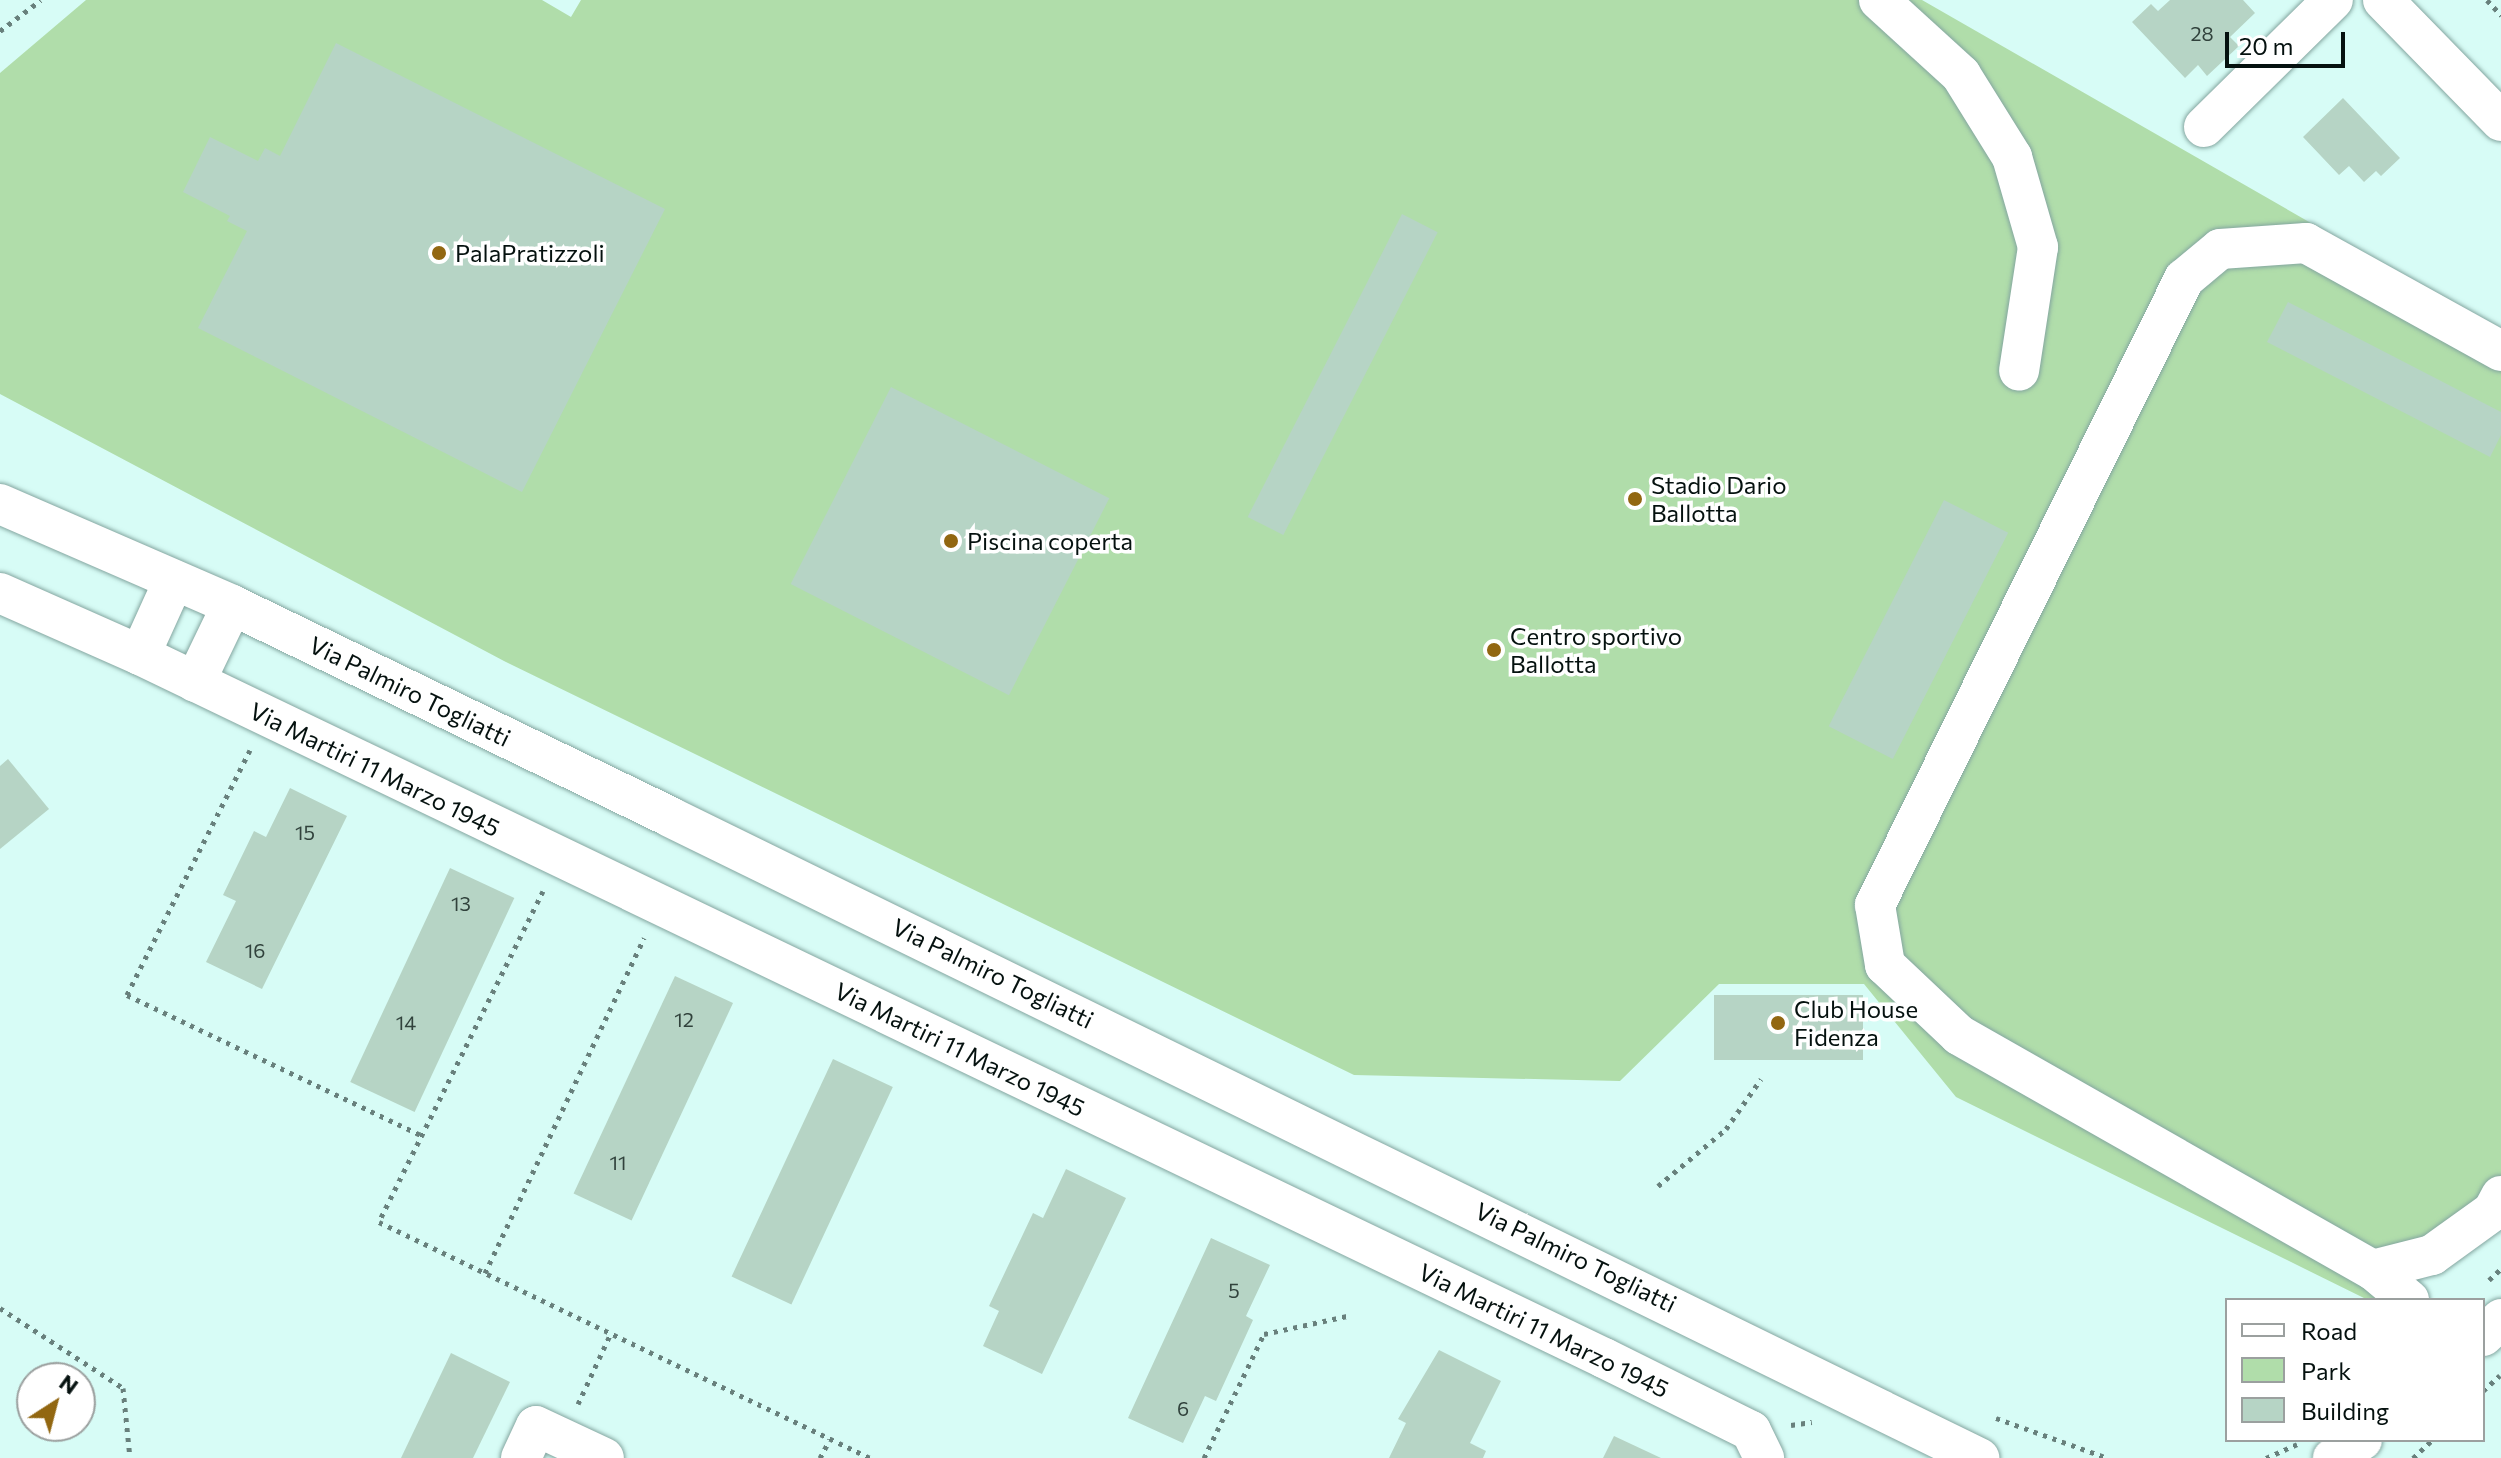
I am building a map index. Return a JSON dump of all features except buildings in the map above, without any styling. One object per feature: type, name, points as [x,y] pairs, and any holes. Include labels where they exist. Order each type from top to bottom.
[{"type":"street","points":[[1879,0],[1961,75],[2012,157],[2038,247],[2019,371]]},
{"type":"street","points":[[2204,127],[2333,0]]},
{"type":"street","points":[[2383,0],[2501,121]]},
{"type":"street","points":[[2407,1298],[2373,1270],[1959,1035],[1885,965],[1875,905],[2184,279],[2220,249],[2306,243],[2501,351]]},
{"type":"street","points":[[0,483],[64,533]]},
{"type":"street","name":"Via Palmiro Togliatti","points":[[0,504],[232,605],[1256,1100],[1979,1458]]},
{"type":"street","points":[[140,655],[174,580]]},
{"type":"street","name":"Via Martiri 11 Marzo 1945","points":[[0,593],[140,655],[660,905],[1758,1444]]},
{"type":"street","points":[[195,682],[232,605]]},
{"type":"street","points":[[2373,1270],[2432,1255],[2493,1211],[2501,1196]]},
{"type":"street","points":[[2485,1334],[2501,1319]]},
{"type":"street","points":[[521,1458],[536,1426],[604,1458]]},
{"type":"street","points":[[2333,1458],[2359,1442]]},
{"type":"street","points":[[2363,1458],[2376,1442]]},
{"type":"path","points":[[0,31],[41,0]]},
{"type":"path","points":[[2491,1],[2501,15]]},
{"type":"path","points":[[267,717],[127,995],[421,1135]]},
{"type":"path","points":[[560,857],[379,1222],[870,1458]]},
{"type":"path","points":[[485,1273],[660,905]]},
{"type":"path","points":[[1658,1186],[1726,1129],[1761,1079]]},
{"type":"path","points":[[0,1308],[123,1388],[130,1458]]},
{"type":"path","points":[[1204,1458],[1264,1334],[1347,1316]]},
{"type":"path","points":[[562,1438],[611,1333]]},
{"type":"path","points":[[2485,1389],[2501,1373]]},
{"type":"path","points":[[1758,1444],[1821,1421]]},
{"type":"path","points":[[820,1458],[830,1439]]},
{"type":"path","points":[[2266,1458],[2301,1442]]},
{"type":"path","points":[[2413,1458],[2430,1442]]},
{"type":"path","points":[[2100,1458],[2108,1458]]},
{"type":"green space","name":"Centro sportivo Ballotta","points":[[86,0],[542,0],[571,17],[581,0],[1922,0],[2501,332],[2501,1177],[2376,1298],[2364,1298],[1956,1097],[1864,984],[1719,984],[1620,1081],[1354,1075],[504,661],[0,394],[0,73]]},
{"type":"place","name":"PalaPratizzoli","points":[[439,253]]},
{"type":"place","name":"Stadio Dario Ballotta","points":[[1635,499]]},
{"type":"place","name":"Piscina coperta","points":[[951,541]]},
{"type":"place","name":"Centro sportivo Ballotta","points":[[1494,650]]},
{"type":"place","name":"Club House Fidenza","points":[[1778,1023]]}]
